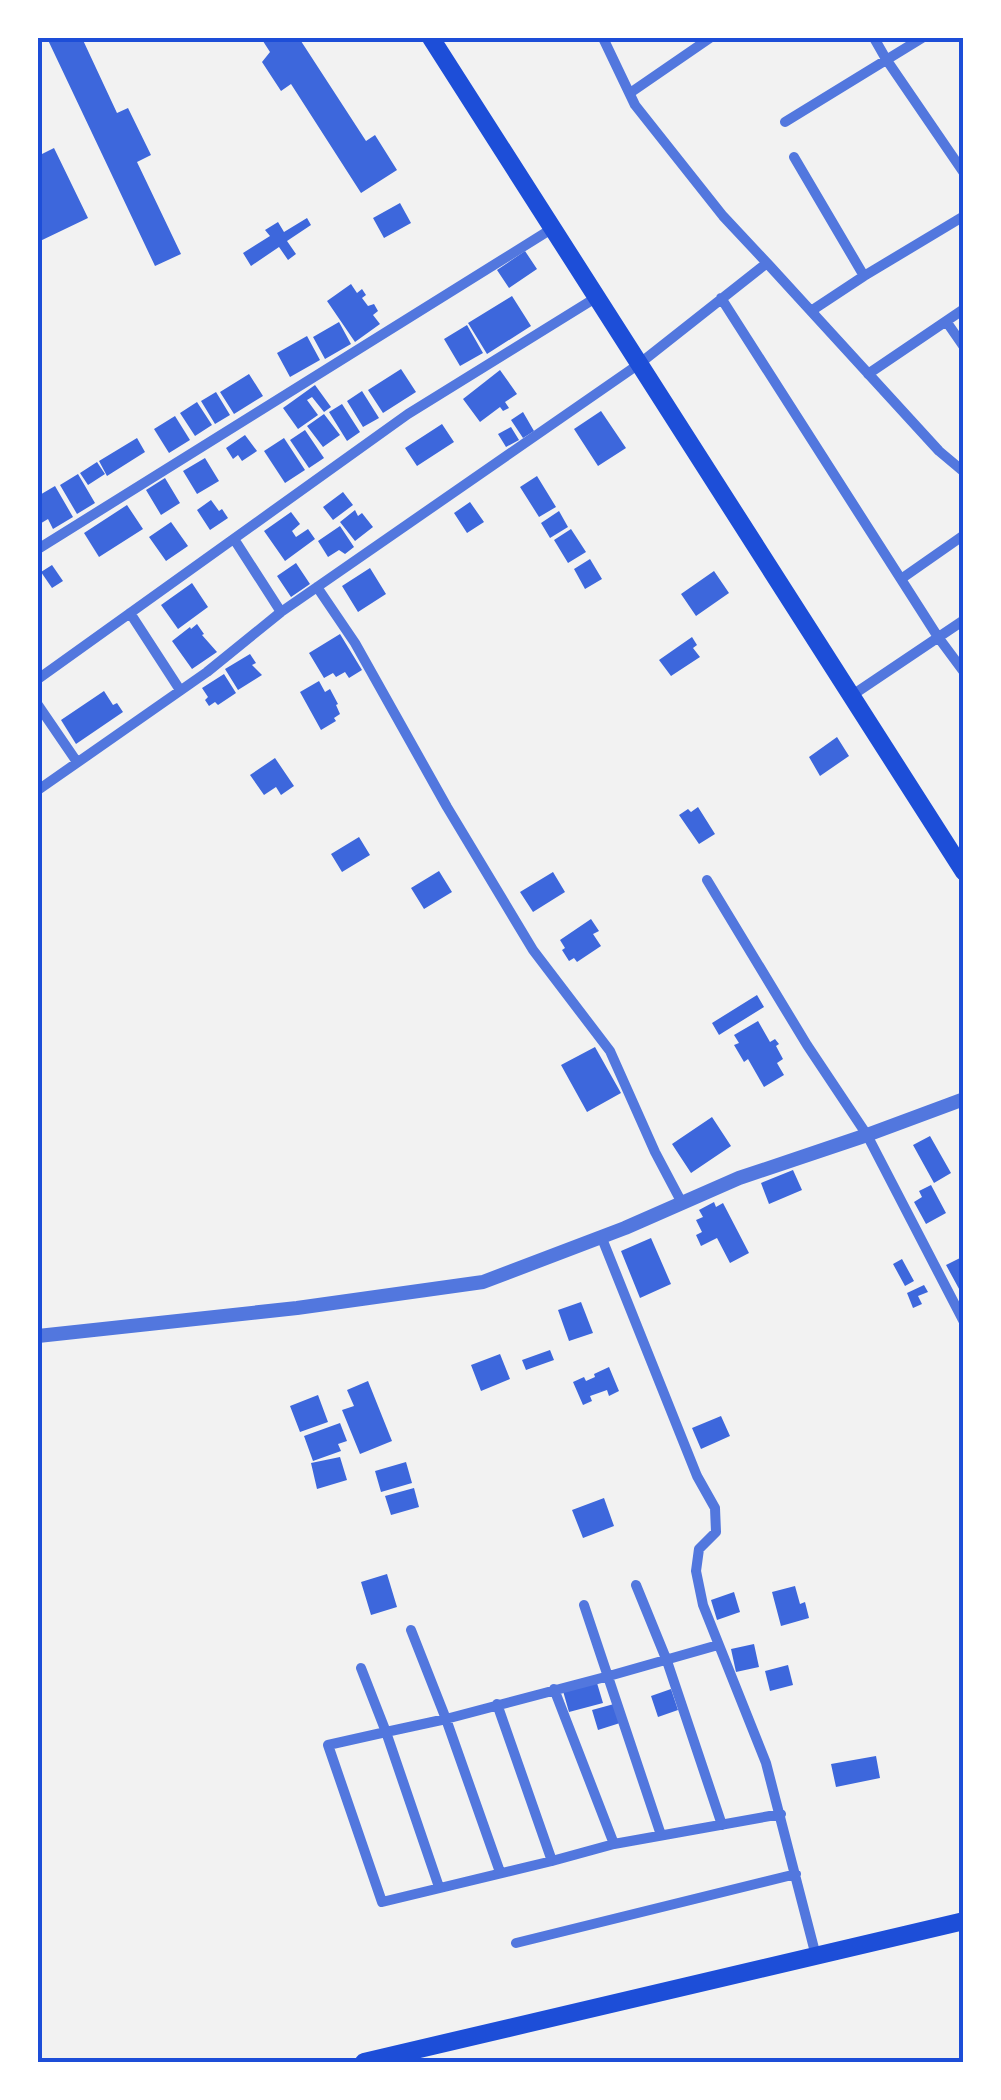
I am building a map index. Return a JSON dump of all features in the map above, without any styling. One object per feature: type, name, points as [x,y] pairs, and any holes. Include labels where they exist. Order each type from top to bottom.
[{"type":"main road","points":[[431,38],[964,872]]},
{"type":"main road","points":[[364,2062],[964,1922]]},
{"type":"street","points":[[604,38],[635,105],[723,216],[939,451],[964,472]]},
{"type":"street","points":[[630,93],[710,38]]},
{"type":"street","points":[[874,38],[964,173]]},
{"type":"street","points":[[785,122],[922,38]]},
{"type":"street","points":[[794,157],[864,276]]},
{"type":"street","points":[[811,311],[964,216]]},
{"type":"street","points":[[38,549],[553,228]]},
{"type":"street","points":[[38,790],[207,672],[281,612],[639,364],[767,263]]},
{"type":"street","points":[[38,679],[408,414],[597,297]]},
{"type":"street","points":[[722,298],[938,638],[964,672]]},
{"type":"street","points":[[868,374],[964,309]]},
{"type":"street","points":[[946,321],[964,346]]},
{"type":"street","points":[[900,579],[964,535]]},
{"type":"street","points":[[234,539],[281,612]]},
{"type":"street","points":[[318,586],[355,642],[447,807],[534,950],[610,1051],[682,1203]]},
{"type":"street","points":[[130,613],[180,690]]},
{"type":"street","points":[[851,696],[964,620]]},
{"type":"street","points":[[38,706],[77,762]]},
{"type":"street","points":[[707,880],[867,1136],[964,1322]]},
{"type":"street","points":[[38,1336],[297,1308],[484,1282],[739,1178],[867,1136],[964,1098]]},
{"type":"street","points":[[601,1236],[697,1476],[715,1508],[716,1532],[699,1549],[696,1572],[702,1605],[766,1764],[816,1956]]},
{"type":"street","points":[[636,1585],[667,1661],[722,1825]]},
{"type":"street","points":[[584,1605],[661,1834]]},
{"type":"street","points":[[410,1630],[500,1872]]},
{"type":"street","points":[[718,1645],[446,1719],[328,1745],[382,1902],[614,1844],[781,1814]]},
{"type":"street","points":[[361,1668],[438,1887]]},
{"type":"street","points":[[554,1690],[614,1844]]},
{"type":"street","points":[[497,1704],[552,1862]]},
{"type":"street","points":[[516,1942],[796,1874]]},
{"type":"building","points":[[47,38],[82,38],[117,113],[128,108],[151,155],[137,162],[181,254],[155,266]]},
{"type":"building","points":[[261,38],[299,38],[366,141],[375,135],[397,170],[361,193],[291,84],[281,91],[262,62],[270,52]]},
{"type":"building","points":[[54,148],[88,218],[38,242],[38,156]]},
{"type":"building","points":[[400,203],[411,223],[384,238],[373,218]]},
{"type":"building","points":[[307,218],[311,225],[287,241],[296,254],[288,260],[279,247],[251,266],[243,253],[270,236],[265,230],[278,222],[284,232]]},
{"type":"building","points":[[525,251],[537,269],[509,288],[497,270]]},
{"type":"building","points":[[351,284],[357,293],[362,289],[368,306],[374,304],[378,311],[373,315],[380,324],[355,342],[327,301]]},
{"type":"building","points":[[512,296],[531,326],[487,354],[468,323]]},
{"type":"building","points":[[339,322],[351,344],[325,359],[313,337]]},
{"type":"building","points":[[467,325],[483,353],[460,366],[444,339]]},
{"type":"building","points":[[307,336],[320,360],[290,377],[277,353]]},
{"type":"building","points":[[401,369],[416,392],[383,413],[368,390]]},
{"type":"building","points":[[500,370],[517,394],[505,402],[509,408],[503,411],[500,407],[480,422],[463,399]]},
{"type":"building","points":[[249,374],[263,396],[234,414],[220,392]]},
{"type":"building","points":[[315,385],[331,407],[324,412],[312,397],[307,400],[318,415],[298,429],[283,408]]},
{"type":"building","points":[[362,391],[379,418],[363,427],[347,401]]},
{"type":"building","points":[[216,392],[230,415],[215,424],[201,401]]},
{"type":"building","points":[[197,402],[212,425],[195,436],[180,413]]},
{"type":"building","points":[[342,404],[360,432],[347,441],[329,412]]},
{"type":"building","points":[[601,411],[626,448],[598,466],[574,429]]},
{"type":"building","points":[[523,412],[534,431],[523,438],[511,420]]},
{"type":"building","points":[[324,414],[340,435],[323,447],[307,426]]},
{"type":"building","points":[[175,416],[190,440],[169,453],[154,429]]},
{"type":"building","points":[[442,424],[454,442],[417,466],[405,448]]},
{"type":"building","points":[[511,427],[519,440],[506,447],[498,434]]},
{"type":"building","points":[[305,430],[324,458],[309,468],[290,440]]},
{"type":"building","points":[[245,435],[257,451],[242,461],[238,455],[233,459],[226,448]]},
{"type":"building","points":[[137,438],[145,452],[107,476],[99,461]]},
{"type":"building","points":[[284,438],[305,470],[285,483],[264,451]]},
{"type":"building","points":[[205,458],[219,481],[197,494],[183,471]]},
{"type":"building","points":[[97,462],[105,474],[88,485],[80,473]]},
{"type":"building","points":[[78,474],[95,503],[77,514],[60,485]]},
{"type":"building","points":[[537,476],[556,507],[539,517],[520,487]]},
{"type":"building","points":[[165,478],[180,503],[161,515],[146,490]]},
{"type":"building","points":[[55,486],[73,517],[53,529],[48,519],[38,525],[38,496]]},
{"type":"building","points":[[343,492],[353,505],[333,520],[323,507]]},
{"type":"building","points":[[211,500],[228,518],[210,530],[197,510]]},
{"type":"building","points":[[470,502],[484,522],[467,533],[454,513]]},
{"type":"building","points":[[127,505],[143,529],[99,557],[84,533]]},
{"type":"building","points":[[355,510],[373,527],[355,541],[340,522]]},
{"type":"building","points":[[559,511],[568,527],[550,538],[541,523]]},
{"type":"building","points":[[291,512],[300,524],[292,531],[296,537],[308,529],[315,539],[285,561],[264,531]]},
{"type":"building","points":[[171,522],[188,546],[166,561],[149,537]]},
{"type":"building","points":[[340,526],[354,547],[345,554],[339,550],[328,557],[318,541]]},
{"type":"building","points":[[571,529],[586,552],[568,563],[554,540]]},
{"type":"building","points":[[590,559],[602,579],[585,589],[574,569]]},
{"type":"building","points":[[296,563],[310,584],[291,597],[277,576]]},
{"type":"building","points":[[52,565],[63,581],[52,588],[41,572]]},
{"type":"building","points":[[370,568],[386,594],[358,612],[342,586]]},
{"type":"building","points":[[714,571],[729,593],[696,616],[681,594]]},
{"type":"building","points":[[192,583],[208,607],[178,629],[161,605]]},
{"type":"building","points":[[197,624],[217,652],[192,669],[172,641]]},
{"type":"building","points":[[340,634],[362,670],[349,678],[345,672],[324,678],[309,653]]},
{"type":"building","points":[[692,637],[697,645],[693,648],[700,657],[671,676],[659,660]]},
{"type":"building","points":[[250,654],[256,663],[252,665],[262,675],[238,690],[225,669]]},
{"type":"building","points":[[224,674],[236,693],[218,705],[215,702],[209,706],[202,688]]},
{"type":"building","points":[[319,681],[325,692],[330,689],[340,714],[321,730],[300,692]]},
{"type":"building","points":[[104,691],[123,712],[76,744],[61,720]]},
{"type":"building","points":[[837,737],[849,756],[820,776],[809,757]]},
{"type":"building","points":[[275,758],[294,786],[281,795],[276,787],[264,795],[250,775]]},
{"type":"building","points":[[698,807],[715,834],[699,844],[679,815]]},
{"type":"building","points":[[359,837],[370,855],[342,872],[331,854]]},
{"type":"building","points":[[439,871],[452,892],[424,909],[411,888]]},
{"type":"building","points":[[553,872],[565,892],[533,912],[520,892]]},
{"type":"building","points":[[591,919],[599,931],[593,934],[601,946],[577,962],[574,958],[569,961],[560,940]]},
{"type":"building","points":[[757,995],[764,1007],[719,1035],[712,1023]]},
{"type":"building","points":[[758,1021],[770,1042],[775,1039],[779,1044],[776,1046],[783,1059],[777,1063],[784,1075],[764,1087],[748,1059],[744,1062],[734,1045],[739,1043],[734,1035]]},
{"type":"building","points":[[595,1047],[621,1093],[587,1112],[561,1065]]},
{"type":"building","points":[[712,1117],[731,1146],[691,1173],[672,1144]]},
{"type":"building","points":[[930,1136],[951,1173],[934,1183],[913,1145]]},
{"type":"building","points":[[793,1170],[802,1190],[769,1204],[761,1183]]},
{"type":"building","points":[[931,1185],[946,1213],[926,1224],[914,1202],[922,1197],[919,1191]]},
{"type":"building","points":[[714,1202],[716,1207],[723,1203],[749,1253],[730,1263],[717,1238],[701,1246],[696,1235],[702,1232],[696,1220],[703,1217],[699,1210]]},
{"type":"building","points":[[651,1238],[671,1284],[640,1298],[621,1251]]},
{"type":"building","points":[[964,1256],[964,1298],[946,1265]]},
{"type":"building","points":[[902,1259],[914,1281],[905,1286],[893,1264]]},
{"type":"building","points":[[924,1285],[928,1292],[918,1296],[922,1304],[913,1308],[907,1293]]},
{"type":"building","points":[[581,1302],[593,1333],[569,1341],[558,1310]]},
{"type":"building","points":[[550,1350],[554,1360],[526,1370],[522,1360]]},
{"type":"building","points":[[500,1354],[510,1379],[481,1391],[471,1365]]},
{"type":"building","points":[[609,1367],[619,1391],[609,1396],[607,1390],[590,1396],[592,1401],[583,1405],[573,1382],[584,1377],[586,1381]]},
{"type":"building","points":[[368,1381],[392,1441],[360,1454],[342,1410],[354,1406],[347,1390]]},
{"type":"building","points":[[318,1395],[328,1422],[300,1432],[290,1406]]},
{"type":"building","points":[[721,1416],[730,1436],[701,1449],[692,1428]]},
{"type":"building","points":[[340,1423],[347,1441],[338,1444],[341,1451],[313,1461],[304,1436]]},
{"type":"building","points":[[340,1457],[347,1480],[317,1489],[311,1463]]},
{"type":"building","points":[[406,1462],[412,1483],[381,1492],[375,1471]]},
{"type":"building","points":[[414,1488],[419,1507],[391,1515],[385,1496]]},
{"type":"building","points":[[604,1498],[614,1526],[583,1538],[572,1510]]},
{"type":"building","points":[[387,1574],[397,1607],[371,1615],[361,1582]]},
{"type":"building","points":[[795,1586],[809,1618],[781,1626],[772,1592]]},
{"type":"building","points":[[734,1592],[740,1612],[717,1620],[711,1600]]},
{"type":"building","points":[[754,1644],[759,1667],[736,1672],[731,1649]]},
{"type":"building","points":[[788,1665],[793,1685],[770,1691],[765,1671]]},
{"type":"building","points":[[597,1683],[603,1703],[569,1712],[563,1691]]},
{"type":"building","points":[[671,1689],[678,1710],[658,1717],[651,1696]]},
{"type":"building","points":[[614,1704],[620,1723],[598,1730],[592,1710]]},
{"type":"building","points":[[876,1756],[880,1778],[836,1787],[831,1764]]}]
